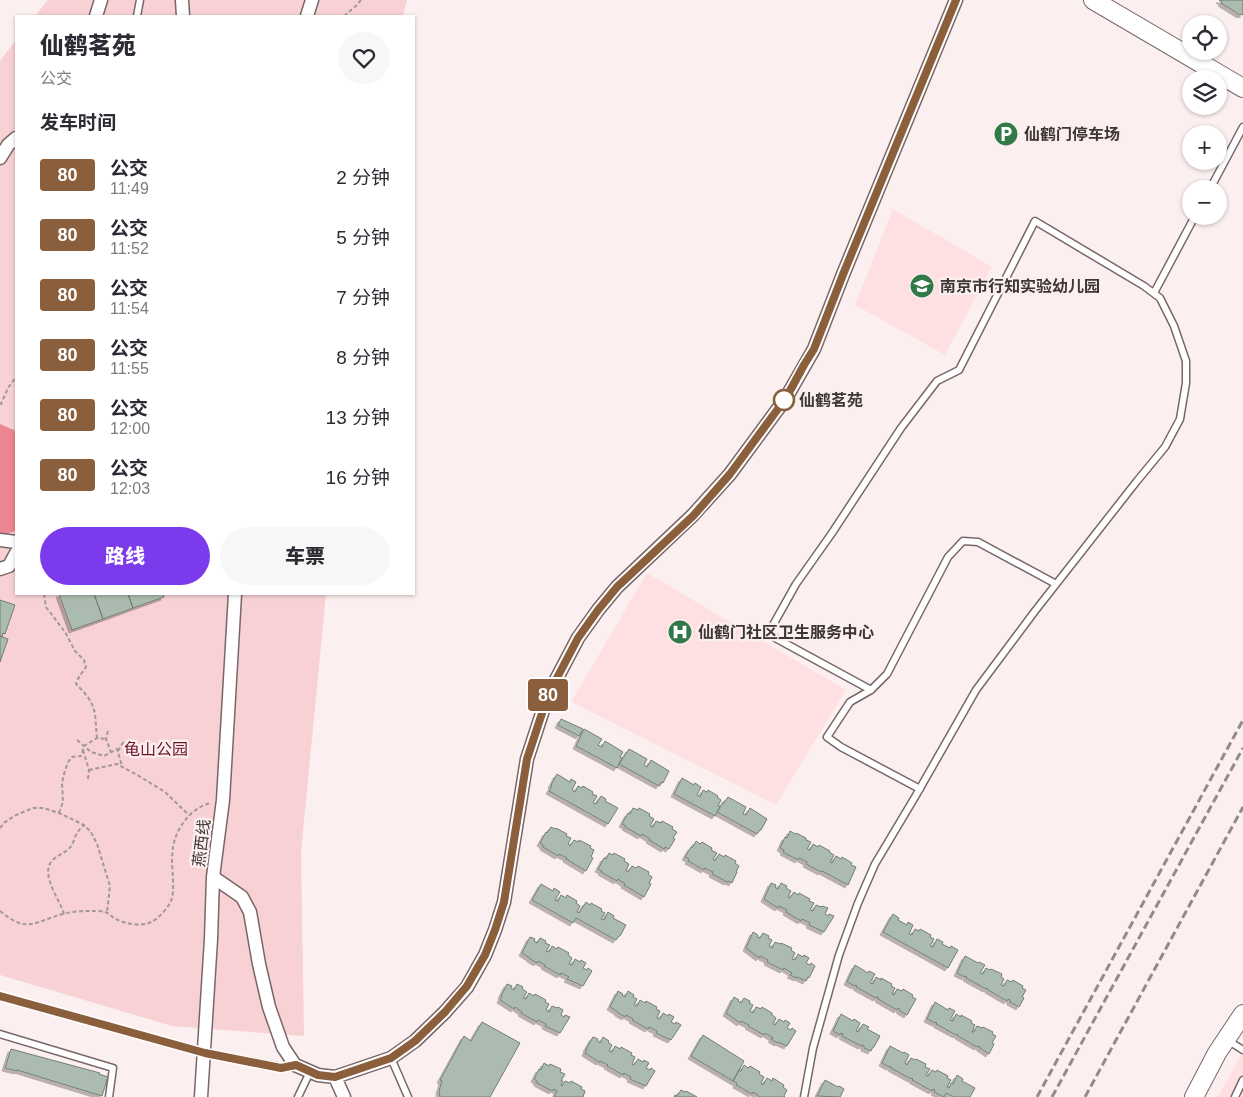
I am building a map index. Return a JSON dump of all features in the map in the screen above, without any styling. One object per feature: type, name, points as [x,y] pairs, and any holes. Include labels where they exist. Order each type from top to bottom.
[{"type":"street","points":[[96,15],[101,0]]},
{"type":"street","points":[[182,0],[183,15]]},
{"type":"street","points":[[307,15],[312,0]]},
{"type":"street","points":[[214,877],[242,898],[250,912],[269,1007],[283,1047],[296,1065],[310,1072],[335,1077],[391,1058],[415,1041],[445,1012],[467,986],[485,955],[504,902],[525,768],[529,750],[548,695],[578,638],[598,610],[617,587],[693,516],[730,474],[786,398],[814,349],[956,0]]},
{"type":"street","points":[[1093,0],[1243,88]]},
{"type":"street","points":[[0,158],[8,145],[15,139]]},
{"type":"street","points":[[0,540],[15,542]]},
{"type":"street","points":[[0,569],[8,566],[15,555]]},
{"type":"street","name":"燕西线","points":[[201,1097],[214,877],[223,800],[235,595]]},
{"type":"street","points":[[1194,1097],[1218,1053],[1243,1014]]},
{"type":"street","points":[[335,1077],[344,1097]]},
{"type":"lane","points":[[137,15],[140,0]]},
{"type":"lane","points":[[1215,180],[1243,126]]},
{"type":"lane","points":[[804,1097],[813,1048],[839,956],[858,903],[875,864],[976,690],[1056,584],[1165,447],[1180,419],[1186,383],[1186,360],[1174,326],[1160,298],[1144,286],[1035,221],[959,370],[937,381],[900,428],[832,533],[796,584],[768,634],[871,690]]},
{"type":"lane","points":[[1154,293],[1190,225]]},
{"type":"lane","points":[[920,789],[841,747],[827,737],[850,702],[871,690],[887,674],[948,557],[963,541],[978,542],[1056,584]]},
{"type":"lane","points":[[0,996],[205,1053],[281,1068],[296,1065]]},
{"type":"lane","points":[[0,1034],[113,1068],[109,1097]]},
{"type":"lane","points":[[1226,1040],[1243,1050]]},
{"type":"lane","points":[[391,1058],[408,1097]]},
{"type":"lane","points":[[298,1097],[310,1072]]},
{"type":"lane","points":[[1235,1097],[1243,1080]]},
{"type":"path","points":[[345,15],[361,0]]},
{"type":"path","points":[[0,404],[15,378]]},
{"type":"path","points":[[44,595],[46,606],[65,632],[75,651],[84,660],[86,667],[78,677],[76,684],[86,693],[95,713],[97,738]]},
{"type":"path","points":[[108,731],[106,738],[111,752]]},
{"type":"path","points":[[84,746],[97,738],[106,738]]},
{"type":"path","points":[[77,740],[91,752],[104,756],[117,749],[118,751]]},
{"type":"path","points":[[122,767],[118,751],[124,741]]},
{"type":"path","points":[[84,746],[89,770],[88,779]]},
{"type":"path","points":[[59,813],[63,802],[62,783],[68,762],[72,757],[81,756],[84,750]]},
{"type":"path","points":[[89,770],[117,764],[166,792],[190,815]]},
{"type":"path","points":[[0,910],[22,924],[34,924],[64,914],[92,911],[107,912],[114,918],[126,923],[140,924],[151,922],[162,914],[170,903],[174,888],[172,844],[179,828],[190,815],[205,804],[223,800]]},
{"type":"path","points":[[0,828],[5,822],[16,815],[33,808],[43,808],[59,813],[84,825],[91,832],[97,844],[110,886],[107,912]]},
{"type":"path","points":[[64,914],[49,881],[48,871],[50,863],[73,844],[78,831],[84,825]]},
{"type":"shaded area","name":"南京市行知实验幼儿园","points":[[893,209],[992,267],[945,355],[855,305]]},
{"type":"shaded area","points":[[0,424],[15,431],[15,531],[5,534],[0,533]]},
{"type":"shaded area","name":"仙鹤门社区卫生服务中心","points":[[647,573],[846,690],[776,805],[571,702]]},
{"type":"shaded area","points":[[1243,1051],[1243,1097],[1218,1097]]},
{"type":"green space","points":[[48,0],[407,0],[403,15],[36,15]]},
{"type":"green space","name":"龟山公园","points":[[15,41],[15,595],[326,595],[301,852],[304,1036],[172,1026],[0,975],[0,61]]},
{"type":"building","points":[[1219,0],[1243,0],[1243,15],[1240,15]]},
{"type":"building","points":[[59,595],[94,595],[103,619],[72,630]]},
{"type":"building","points":[[94,595],[128,595],[133,608],[103,619]]},
{"type":"building","points":[[128,595],[163,595],[164,597],[133,608]]},
{"type":"building","points":[[0,600],[15,605],[5,634],[3,633],[2,637],[0,636]]},
{"type":"building","points":[[0,636],[8,639],[0,662]]},
{"type":"building","points":[[561,719],[583,729],[579,736],[558,725]]},
{"type":"building","points":[[584,729],[602,739],[598,745],[602,747],[605,741],[623,752],[617,768],[576,746]]},
{"type":"building","points":[[629,749],[647,759],[644,765],[647,767],[651,760],[669,771],[663,783],[661,782],[659,786],[619,764]]},
{"type":"building","points":[[557,774],[570,782],[571,779],[576,782],[572,790],[575,792],[578,786],[582,788],[583,786],[593,792],[592,794],[597,796],[593,803],[596,804],[601,796],[606,799],[605,801],[618,808],[608,824],[549,791]]},
{"type":"building","points":[[682,778],[701,787],[697,795],[700,797],[703,790],[707,792],[708,790],[718,796],[721,800],[718,806],[720,807],[715,816],[674,794]]},
{"type":"building","points":[[728,797],[746,807],[743,814],[746,815],[750,808],[767,819],[757,834],[717,812]]},
{"type":"building","points":[[633,808],[638,810],[639,808],[650,814],[649,816],[654,819],[650,826],[653,827],[656,821],[661,823],[662,821],[673,827],[672,829],[677,832],[669,849],[665,847],[664,849],[642,834],[641,836],[622,824]]},
{"type":"building","points":[[551,827],[567,834],[566,836],[571,838],[568,844],[570,846],[574,840],[578,842],[579,840],[591,846],[590,848],[594,850],[591,857],[593,858],[586,871],[567,858],[559,854],[558,856],[543,847],[540,843]]},
{"type":"building","points":[[790,831],[811,842],[807,849],[810,850],[813,844],[830,851],[834,855],[830,862],[832,863],[836,856],[852,863],[851,865],[856,867],[848,885],[806,864],[807,862],[799,858],[798,860],[783,852],[784,850],[780,848]]},
{"type":"building","points":[[696,841],[700,844],[702,842],[717,853],[713,859],[715,861],[719,854],[736,861],[735,863],[739,866],[732,883],[688,861],[689,859],[685,857]]},
{"type":"building","points":[[609,853],[613,855],[614,853],[625,859],[624,861],[629,864],[626,871],[628,872],[632,866],[636,868],[638,866],[649,872],[648,874],[652,877],[649,883],[651,884],[644,897],[624,885],[618,879],[617,881],[598,869]]},
{"type":"building","points":[[771,883],[776,885],[775,887],[778,889],[781,883],[787,886],[786,888],[791,891],[788,897],[790,898],[794,892],[810,899],[809,901],[814,903],[810,910],[813,911],[816,905],[828,908],[825,914],[834,916],[824,932],[764,899]]},
{"type":"building","points":[[541,884],[553,891],[554,888],[560,892],[555,900],[558,901],[561,895],[566,898],[567,895],[577,901],[576,903],[580,906],[577,912],[579,913],[586,902],[602,909],[601,911],[605,913],[601,919],[604,920],[608,912],[614,916],[613,918],[626,925],[620,936],[616,940],[576,918],[573,923],[532,900]]},
{"type":"building","points":[[893,914],[899,918],[898,920],[907,925],[908,922],[913,925],[909,934],[912,935],[915,929],[919,931],[920,929],[931,935],[930,937],[934,939],[930,946],[933,947],[937,939],[943,942],[942,944],[958,950],[948,968],[883,932]]},
{"type":"building","points":[[753,932],[760,938],[763,933],[769,936],[768,938],[772,940],[769,946],[772,948],[775,942],[792,948],[791,950],[795,953],[792,959],[795,960],[798,954],[809,958],[806,963],[810,965],[811,963],[815,966],[809,978],[806,981],[790,975],[792,973],[767,962],[768,960],[760,956],[759,958],[746,948]]},
{"type":"building","points":[[530,937],[535,939],[534,941],[537,943],[540,938],[546,941],[545,943],[550,945],[546,951],[549,952],[552,946],[569,953],[568,955],[572,958],[569,964],[572,965],[575,959],[586,963],[583,968],[587,970],[588,968],[592,971],[583,986],[567,979],[569,977],[561,973],[560,975],[538,961],[537,963],[522,953]]},
{"type":"building","points":[[965,956],[985,965],[980,973],[983,974],[986,968],[1002,974],[1001,977],[1004,979],[1001,985],[1004,986],[1007,980],[1012,982],[1013,980],[1023,986],[1022,988],[1026,990],[1019,1007],[1010,1002],[1010,1000],[1008,999],[1007,1001],[987,988],[957,973]]},
{"type":"building","points":[[855,965],[868,973],[869,971],[875,974],[870,983],[873,984],[876,977],[881,980],[881,978],[892,984],[891,986],[895,988],[892,994],[894,995],[897,989],[902,991],[903,989],[913,995],[912,997],[916,999],[907,1015],[898,1008],[897,1010],[879,998],[847,982]]},
{"type":"building","points":[[507,984],[512,986],[511,988],[514,990],[517,984],[523,987],[522,989],[527,992],[523,998],[526,999],[529,993],[546,1000],[545,1002],[549,1004],[546,1010],[549,1012],[552,1006],[563,1010],[561,1015],[570,1017],[560,1033],[500,1000]]},
{"type":"building","points":[[618,991],[625,997],[628,991],[634,995],[633,997],[637,999],[634,1005],[637,1006],[640,1000],[657,1007],[656,1009],[660,1011],[657,1018],[660,1019],[663,1013],[674,1017],[671,1022],[681,1025],[671,1040],[656,1033],[657,1031],[649,1027],[648,1029],[626,1015],[625,1017],[610,1007]]},
{"type":"building","points":[[734,997],[741,1003],[744,998],[750,1001],[749,1003],[753,1005],[750,1011],[753,1013],[756,1007],[761,1009],[762,1007],[772,1013],[776,1018],[773,1024],[775,1025],[779,1019],[790,1023],[787,1028],[791,1030],[792,1028],[796,1031],[787,1046],[777,1043],[765,1033],[764,1035],[741,1021],[740,1023],[726,1013]]},
{"type":"building","points":[[935,1002],[948,1010],[949,1008],[955,1011],[950,1020],[953,1021],[956,1014],[972,1021],[971,1023],[975,1025],[972,1032],[974,1032],[977,1026],[993,1032],[992,1034],[996,1036],[989,1054],[957,1034],[927,1019]]},
{"type":"building","points":[[841,1014],[860,1023],[856,1031],[858,1032],[863,1024],[869,1027],[867,1029],[880,1036],[871,1051],[842,1036],[843,1034],[841,1033],[840,1035],[833,1031]]},
{"type":"building","points":[[482,1022],[520,1043],[490,1097],[440,1097],[439,1091],[442,1081],[440,1080],[464,1036],[471,1041]]},
{"type":"building","points":[[703,1035],[744,1061],[733,1081],[691,1056]]},
{"type":"building","points":[[593,1037],[598,1039],[597,1041],[600,1043],[603,1037],[609,1041],[612,1045],[609,1051],[612,1052],[615,1046],[632,1053],[631,1055],[635,1057],[632,1064],[634,1065],[638,1059],[649,1063],[646,1068],[650,1070],[651,1068],[655,1071],[646,1086],[585,1053]]},
{"type":"building","points":[[890,1046],[909,1055],[905,1063],[907,1065],[911,1058],[926,1064],[925,1067],[930,1069],[926,1075],[928,1076],[932,1070],[936,1072],[937,1070],[948,1076],[947,1078],[951,1080],[947,1087],[949,1088],[957,1075],[963,1079],[962,1081],[975,1088],[970,1097],[954,1097],[946,1093],[944,1097],[934,1092],[935,1090],[933,1089],[932,1091],[882,1063]]},
{"type":"building","points":[[11,1049],[100,1073],[108,1077],[102,1096],[5,1068]]},
{"type":"building","points":[[544,1063],[561,1069],[560,1072],[565,1074],[561,1081],[563,1081],[562,1086],[565,1081],[570,1083],[571,1081],[582,1087],[581,1089],[585,1091],[583,1097],[554,1097],[557,1091],[554,1089],[552,1091],[537,1083],[534,1079]]},
{"type":"building","points":[[744,1065],[760,1072],[759,1074],[764,1077],[761,1083],[763,1085],[767,1078],[772,1081],[773,1078],[784,1085],[783,1087],[787,1090],[785,1097],[760,1097],[736,1085],[737,1083],[733,1081]]},
{"type":"building","points":[[825,1080],[844,1089],[840,1097],[817,1096]]},
{"type":"building","points":[[681,1090],[686,1091],[697,1097],[674,1097]]},
{"type":"railway","points":[[1037,1097],[1243,720]]},
{"type":"railway","points":[[1052,1097],[1243,748]]},
{"type":"railway","points":[[1085,1097],[1243,807]]},
{"type":"bus line","name":"80","points":[[0,996],[205,1053],[281,1068],[296,1065],[318,1075],[335,1077],[391,1058],[415,1041],[445,1012],[467,986],[485,955],[495,930],[504,902],[527,759],[548,695],[578,638],[607,598],[693,516],[730,474],[786,398],[814,349],[956,0]]},
{"type":"place","name":"仙鹤门停车场","points":[[1006,134]]},
{"type":"place","name":"南京市行知实验幼儿园","points":[[922,286]]},
{"type":"place","name":"仙鹤茗苑","points":[[784,400]]},
{"type":"place","name":"仙鹤门社区卫生服务中心","points":[[680,632]]}]
